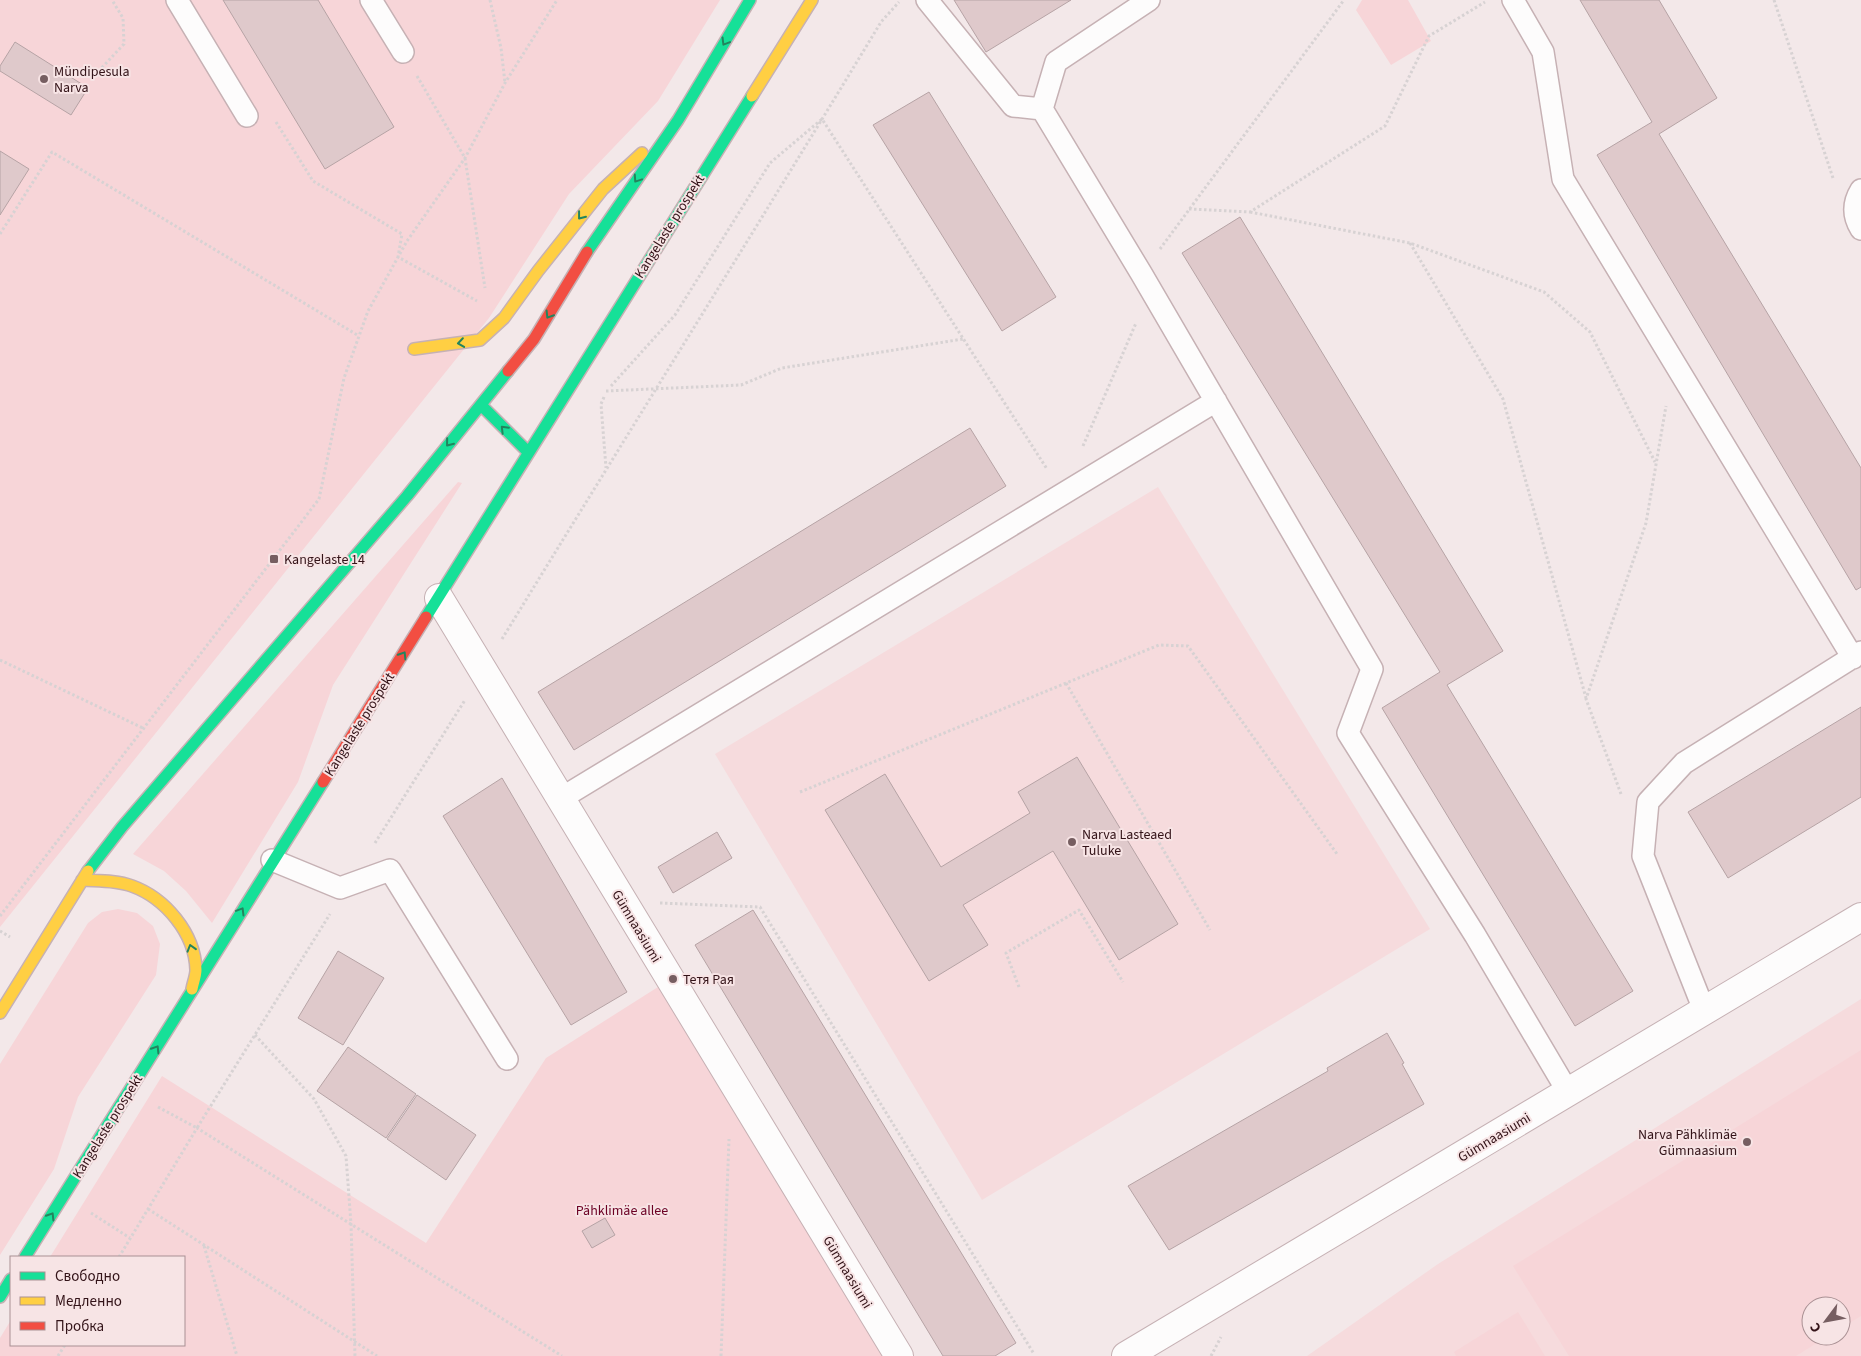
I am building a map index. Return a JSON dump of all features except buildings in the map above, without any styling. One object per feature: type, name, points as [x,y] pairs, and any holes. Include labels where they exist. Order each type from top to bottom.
[{"type":"main road","points":[[2,1005],[82,880],[122,828],[400,503],[534,339],[589,249],[678,120],[750,0]]},
{"type":"main road","name":"Kangelaste prospekt","points":[[26,1256],[812,0]]},
{"type":"main road","points":[[414,350],[480,340],[504,318],[538,271],[603,189],[678,120]]},
{"type":"main road","points":[[481,405],[528,452]]},
{"type":"main road","name":"Kangelaste prospekt","points":[[82,880],[112,882],[132,886],[151,896],[174,916],[192,947],[196,972],[190,995]]},
{"type":"main road","points":[[0,1296],[10,1281]]},
{"type":"street","name":"Gümnaasiumi","points":[[439,598],[899,1356]]},
{"type":"street","name":"Gümnaasiumi","points":[[1126,1356],[1861,917]]},
{"type":"lane","points":[[177,0],[247,116]]},
{"type":"lane","points":[[372,0],[403,52]]},
{"type":"lane","points":[[927,0],[1013,106],[1042,109]]},
{"type":"lane","points":[[1149,0],[1056,62],[1042,109],[1141,273],[1372,669],[1348,733],[1475,935],[1568,1092]]},
{"type":"lane","points":[[1513,0],[1543,52],[1563,179],[1673,361],[1857,655],[1684,763],[1648,802],[1643,856],[1704,1010]]},
{"type":"lane","points":[[1858,195],[1856,222],[1861,229]]},
{"type":"lane","points":[[560,800],[1216,401]]},
{"type":"lane","points":[[272,860],[340,888],[390,870],[507,1059]]},
{"type":"path","points":[[95,75],[124,44],[123,18],[112,0]]},
{"type":"path","points":[[490,0],[501,48],[505,83]]},
{"type":"path","points":[[0,916],[145,729],[319,499],[344,378],[368,311],[407,241],[465,158],[505,83],[557,0]]},
{"type":"path","points":[[120,1256],[197,1128],[483,671],[881,22],[901,0]]},
{"type":"path","points":[[1141,273],[1344,0]]},
{"type":"path","points":[[1250,212],[1385,126],[1429,36],[1487,0]]},
{"type":"path","points":[[1774,0],[1833,178],[1858,195]]},
{"type":"path","points":[[403,52],[465,158],[486,294]]},
{"type":"path","points":[[272,115],[312,181],[402,234],[398,257]]},
{"type":"path","points":[[822,119],[1063,494]]},
{"type":"path","points":[[606,468],[601,404],[606,391],[675,314],[770,163],[822,119]]},
{"type":"path","points":[[0,234],[52,152],[359,336]]},
{"type":"path","points":[[1189,209],[1250,212],[1410,243],[1544,292],[1590,332],[1656,462]]},
{"type":"path","points":[[1410,243],[1503,399],[1586,699],[1623,801]]},
{"type":"path","points":[[398,257],[480,302],[483,298]]},
{"type":"path","points":[[1082,449],[1136,322]]},
{"type":"path","points":[[606,391],[741,385],[782,368],[963,339]]},
{"type":"path","points":[[1586,699],[1646,523],[1673,361]]},
{"type":"path","points":[[800,792],[1159,645],[1188,646],[1337,854]]},
{"type":"path","points":[[0,660],[145,729]]},
{"type":"path","points":[[1066,683],[1210,930]]},
{"type":"path","points":[[622,901],[760,907],[1034,1354]]},
{"type":"path","points":[[1019,987],[1006,953],[1079,910],[1123,982]]},
{"type":"path","points":[[255,1035],[314,1099],[346,1156],[351,1224],[355,1356]]},
{"type":"path","points":[[155,1106],[197,1128],[562,1356]]},
{"type":"path","points":[[721,1356],[729,1129]]},
{"type":"path","points":[[148,1209],[377,1356]]},
{"type":"path","points":[[89,1212],[130,1238]]},
{"type":"path","points":[[204,1245],[237,1356]]},
{"type":"shaded area","name":"Narva Lasteaed Tuluke","points":[[1158,487],[1430,929],[982,1200],[715,754]]},
{"type":"shaded area","name":"Narva Pähklimäe Gümnaasium","points":[[1861,999],[1861,1356],[1307,1356],[1438,1264]]},
{"type":"green space","points":[[0,0],[720,0],[658,101],[569,194],[489,318],[0,927]]},
{"type":"green space","points":[[1362,0],[1408,0],[1431,41],[1391,65],[1356,10]]},
{"type":"green space","points":[[458,482],[462,483],[333,685],[298,782],[212,923],[186,891],[164,871],[133,854]]},
{"type":"green space","points":[[118,909],[137,913],[153,926],[160,944],[156,975],[78,1097],[54,1169],[0,1255],[0,1064],[88,923],[102,912]]},
{"type":"green space","name":"Pähklimäe allee","points":[[658,987],[883,1356],[0,1356],[0,1338],[10,1322],[10,1346],[185,1346],[185,1256],[51,1256],[162,1076],[426,1243],[546,1058]]},
{"type":"green space","name":"Narva Pähklimäe Gümnaasium","points":[[1861,1050],[1861,1316],[1851,1322],[1851,1296],[1801,1296],[1801,1346],[1812,1346],[1796,1356],[1569,1356],[1513,1266]]},
{"type":"green space","points":[[1518,1312],[1545,1356],[1456,1356],[1454,1352]]},
{"type":"traffic: fast","points":[[587,252],[678,120],[750,0]]},
{"type":"traffic: fast","points":[[426,617],[752,96]]},
{"type":"traffic: fast","points":[[88,871],[122,827],[407,496],[508,371]]},
{"type":"traffic: fast","points":[[481,405],[528,452]]},
{"type":"traffic: fast","points":[[26,1256],[323,782]]},
{"type":"traffic: fast","points":[[0,1297],[10,1281]]},
{"type":"traffic: slow","points":[[752,96],[812,0]]},
{"type":"traffic: slow","points":[[414,349],[480,340],[504,318],[538,271],[603,189],[642,153]]},
{"type":"traffic: slow","points":[[0,1013],[88,871]]},
{"type":"traffic: slow","points":[[82,880],[126,884],[156,899],[166,908],[184,930],[190,943],[196,970],[192,989]]},
{"type":"traffic: jam","points":[[508,371],[534,339],[587,252]]},
{"type":"traffic: jam","points":[[323,782],[426,617]]},
{"type":"place","name":"Mündipesula Narva","points":[[44,79]]},
{"type":"place","name":"Kangelaste 14","points":[[274,559]]},
{"type":"place","name":"Narva Lasteaed Tuluke","points":[[1072,842]]},
{"type":"place","name":"Тетя Рая","points":[[673,979]]},
{"type":"place","name":"Narva Pähklimäe Gümnaasium","points":[[1747,1142]]}]
